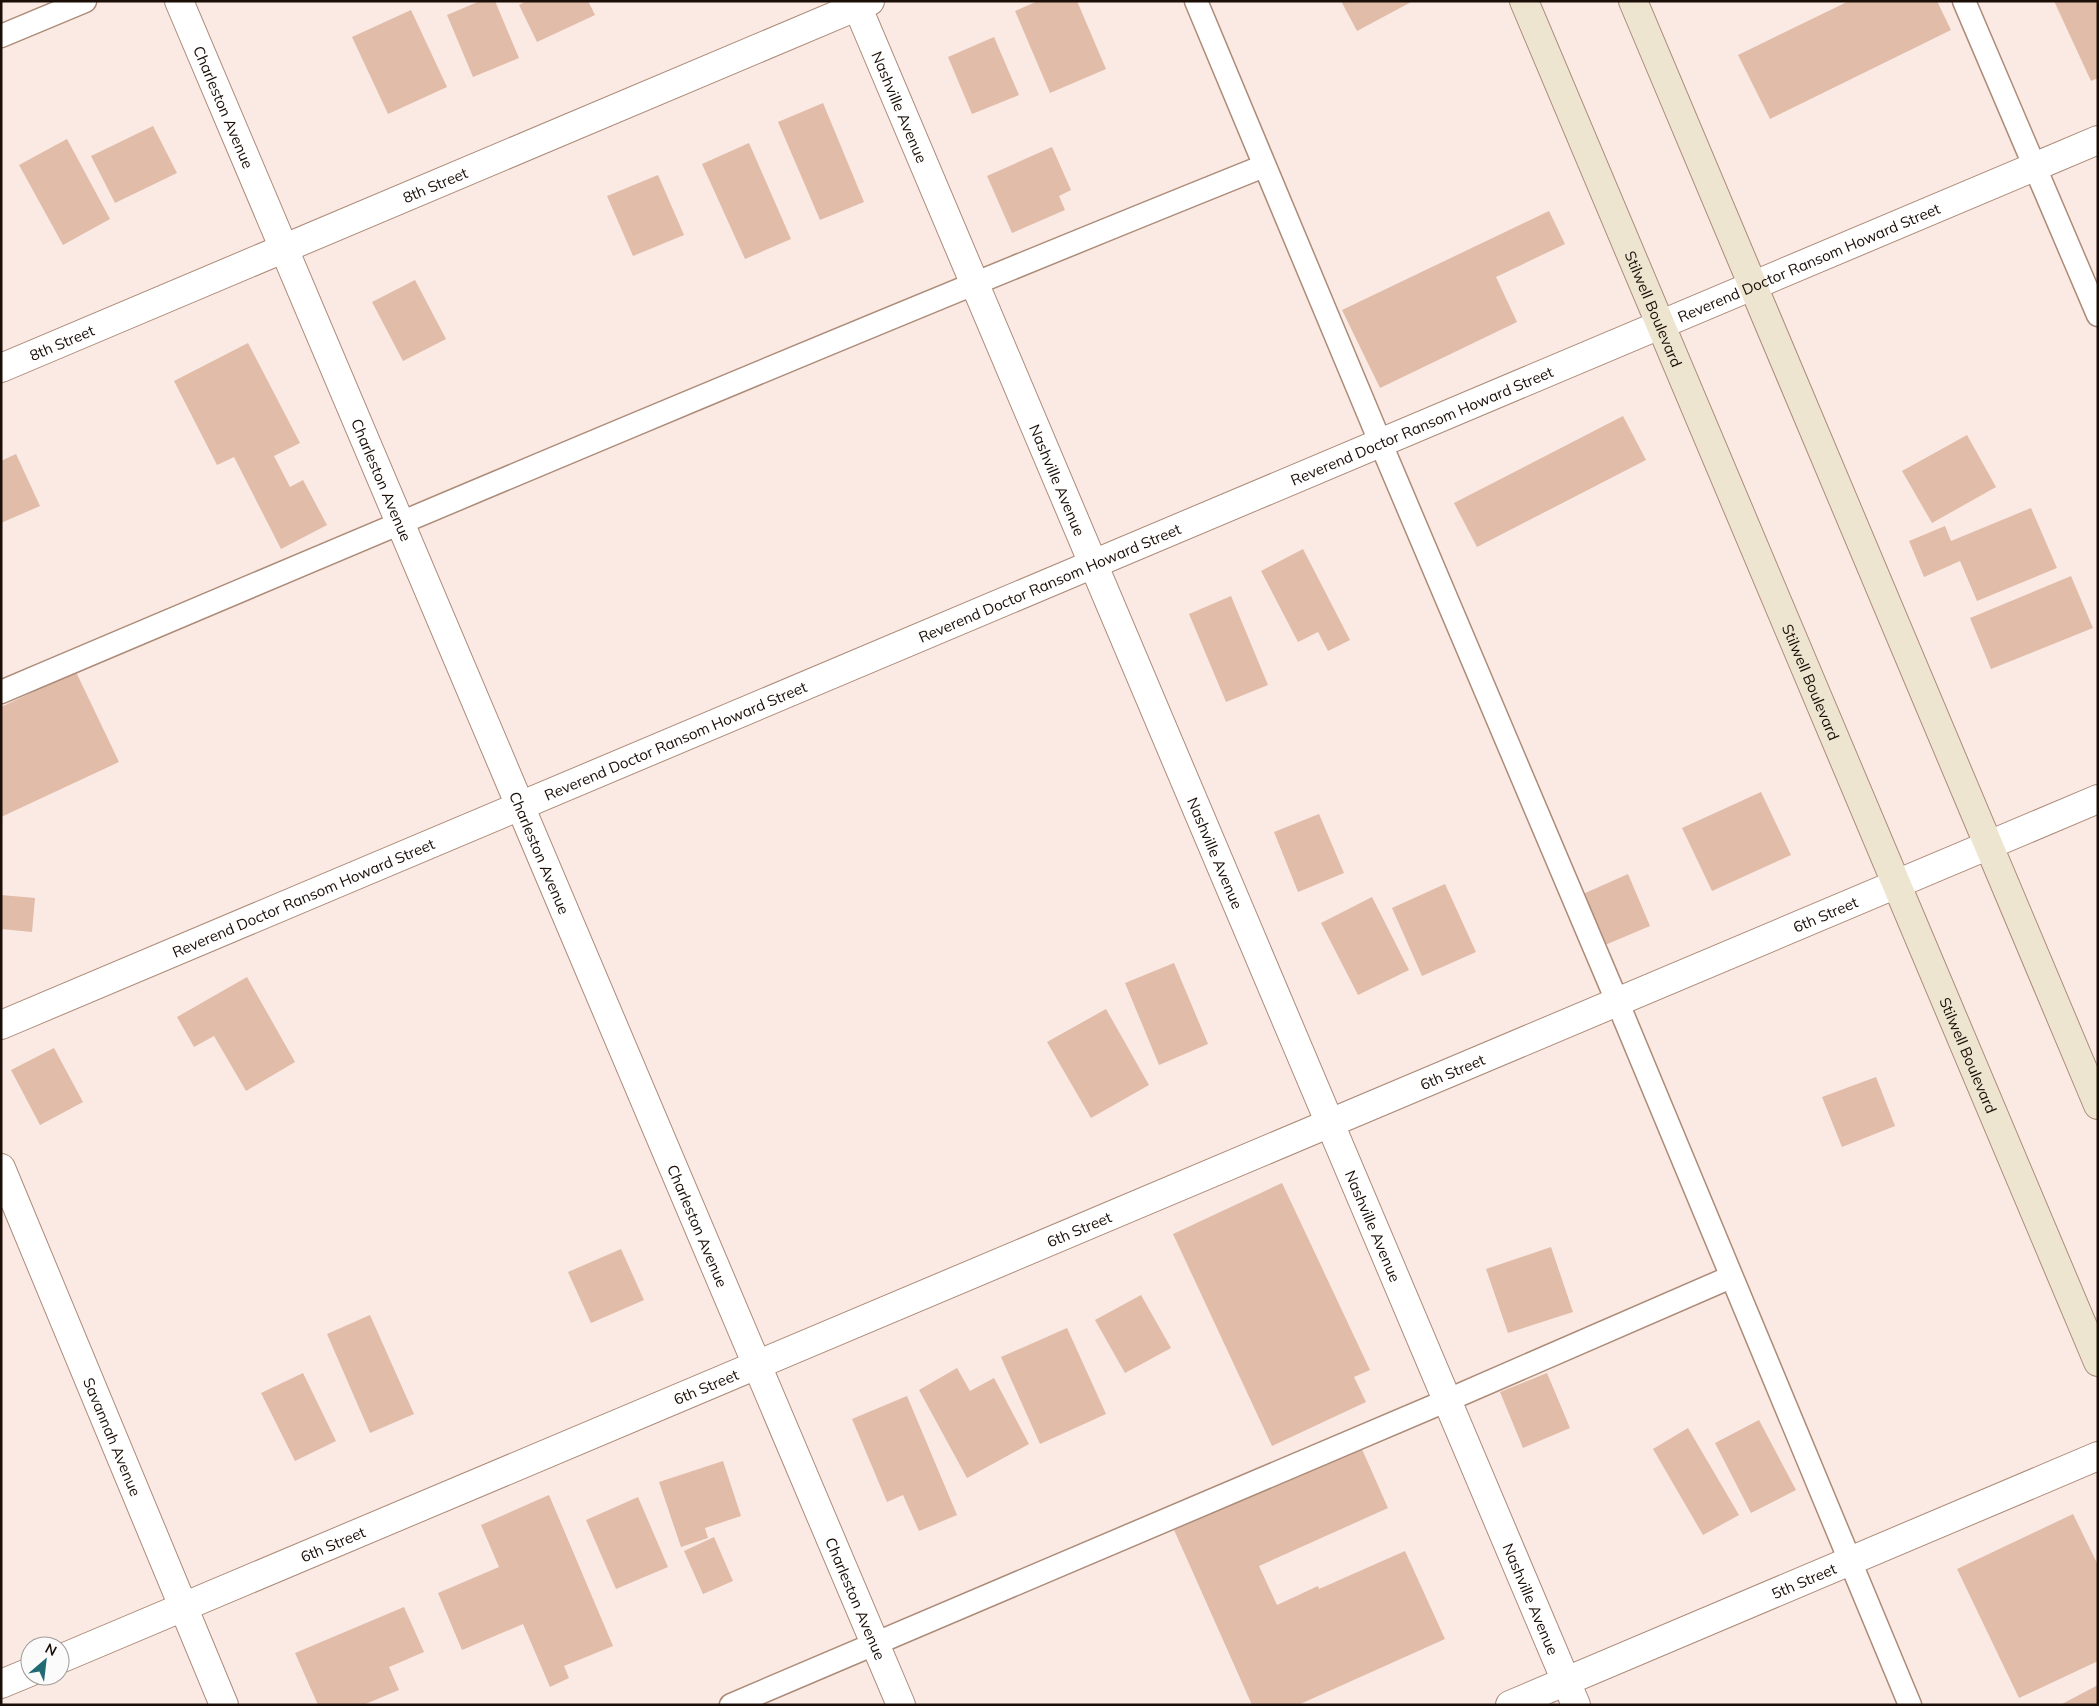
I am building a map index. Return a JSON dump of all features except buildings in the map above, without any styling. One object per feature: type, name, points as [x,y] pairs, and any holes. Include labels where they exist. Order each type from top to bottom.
[{"type":"main road","name":"Stilwell Boulevard","points":[[1524,1],[2098,1362]]},
{"type":"main road","points":[[1633,1],[2098,1105]]},
{"type":"street","name":"Charleston Avenue","points":[[179,1],[901,1705]]},
{"type":"street","name":"8th Street","points":[[1,368],[861,3]]},
{"type":"street","name":"Nashville Avenue","points":[[861,3],[974,282],[1571,1693]]},
{"type":"street","name":"Reverend Doctor Ransom Howard Street","points":[[1,1026],[2098,140]]},
{"type":"street","name":"6th Street","points":[[70,1655],[2098,799]]},
{"type":"street","name":"Savannah Avenue","points":[[1,1168],[224,1705]]},
{"type":"street","name":"5th Street","points":[[1510,1705],[1571,1693],[1851,1560],[2098,1456]]},
{"type":"street","points":[[1,1684],[20,1676]]},
{"type":"lane","points":[[1,36],[85,1]]},
{"type":"lane","points":[[1196,1],[1617,1001],[1910,1705]]},
{"type":"lane","points":[[1964,1],[2098,315]]},
{"type":"lane","points":[[1,692],[974,282],[1264,166]]},
{"type":"lane","points":[[731,1705],[1448,1400],[1731,1277]]}]
